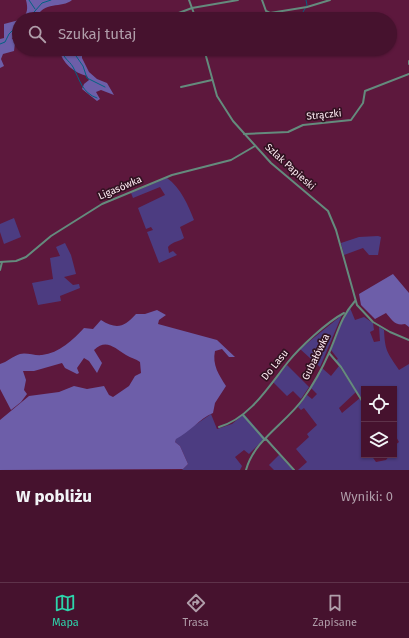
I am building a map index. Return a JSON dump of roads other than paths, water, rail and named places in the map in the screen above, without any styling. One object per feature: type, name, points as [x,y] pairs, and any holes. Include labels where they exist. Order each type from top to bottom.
[{"type":"street","points":[[189,0],[193,12]]},
{"type":"street","points":[[181,12],[192,8],[238,0]]},
{"type":"street","points":[[262,0],[266,11],[270,12],[307,7],[330,0]]},
{"type":"street","name":"Szlak Papieski","points":[[206,56],[212,80],[223,107],[244,134],[254,146],[293,182],[328,211],[338,236],[355,301]]},
{"type":"street","name":"Strączki","points":[[244,134],[288,132],[303,125],[351,120],[363,103],[365,91],[409,74]]},
{"type":"street","points":[[182,87],[212,80]]},
{"type":"street","name":"Ligasówka","points":[[0,270],[1,262],[26,257],[51,236],[102,204],[172,175],[231,160],[254,146]]},
{"type":"street","points":[[355,301],[360,309],[373,322],[390,332],[409,340]]},
{"type":"street","name":"Gubałówka","points":[[246,470],[252,454],[302,400],[329,353],[345,313],[355,301]]},
{"type":"street","name":"Do Lasu","points":[[220,427],[232,423],[243,415],[304,345],[345,313]]},
{"type":"street","points":[[329,353],[341,367],[361,399]]},
{"type":"street","points":[[243,415],[294,470]]},
{"type":"waterway","points":[[29,0],[35,9]]},
{"type":"waterway","points":[[34,12],[42,3],[51,0]]},
{"type":"waterway","points":[[303,12],[307,5],[306,0]]},
{"type":"waterway","points":[[0,44],[5,42],[12,31]]},
{"type":"waterway","points":[[64,56],[73,67],[88,93],[97,98]]},
{"type":"waterway","points":[[76,56],[83,66],[87,78],[105,87]]}]
